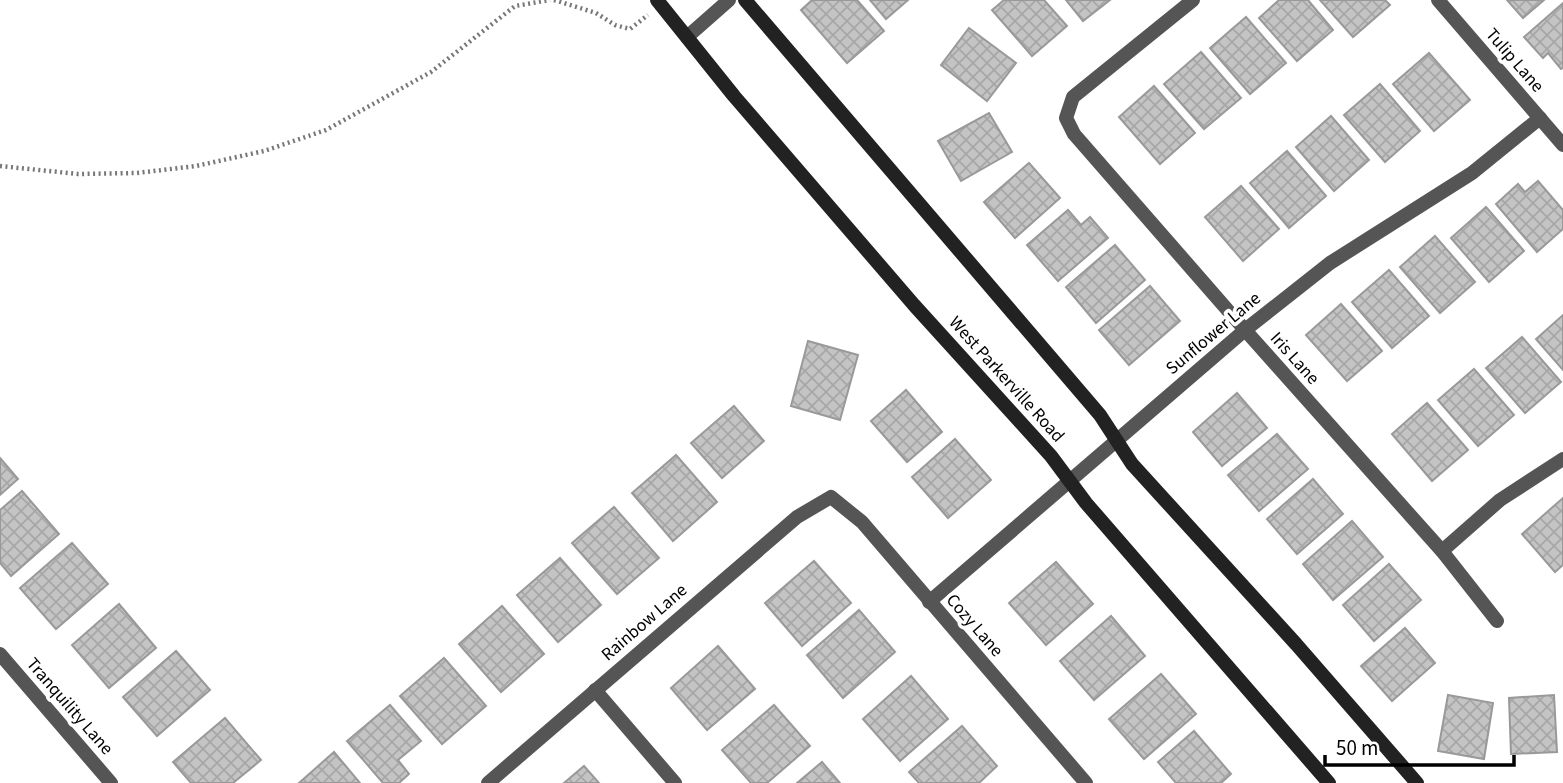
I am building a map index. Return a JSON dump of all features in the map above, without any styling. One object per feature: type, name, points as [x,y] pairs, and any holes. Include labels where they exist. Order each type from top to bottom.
[{"type":"main road","name":"West Parkerville Road","points":[[657,0],[734,96],[905,295],[1051,456],[1086,503],[1329,783]]},
{"type":"main road","points":[[745,0],[1100,415],[1132,464],[1305,654],[1417,783]]},
{"type":"street","points":[[687,37],[729,0]]},
{"type":"street","name":"Iris Lane","points":[[1193,0],[1073,97],[1066,118],[1074,134],[1092,157],[1442,551],[1497,621]]},
{"type":"street","name":"Tulip Lane","points":[[1438,0],[1563,145]]},
{"type":"street","name":"Sunflower Lane","points":[[929,602],[1245,330],[1330,263],[1472,173],[1540,118]]},
{"type":"street","points":[[1442,551],[1500,500],[1563,459]]},
{"type":"street","name":"Cozy Lane","points":[[831,497],[862,522],[1086,783]]},
{"type":"street","name":"Rainbow Lane","points":[[488,783],[797,517],[831,497]]},
{"type":"street","name":"Tranquility Lane","points":[[0,654],[111,783]]},
{"type":"street","points":[[595,690],[675,783]]},
{"type":"path","points":[[0,166],[78,174],[137,173],[196,166],[264,151],[326,130],[431,72],[515,6],[552,0],[596,13],[615,25],[630,29],[639,23]]},
{"type":"building","points":[[812,0],[857,0],[884,31],[847,63],[801,10]]},
{"type":"building","points":[[870,0],[908,0],[886,19]]},
{"type":"building","points":[[1004,0],[1044,0],[1067,26],[1032,56],[992,10]]},
{"type":"building","points":[[1066,0],[1110,0],[1083,21]]},
{"type":"building","points":[[1279,0],[1308,0],[1333,30],[1297,61],[1259,18]]},
{"type":"building","points":[[1320,0],[1385,0],[1390,5],[1353,37]]},
{"type":"building","points":[[1507,0],[1544,0],[1523,18]]},
{"type":"building","points":[[1563,3],[1561,69],[1548,53],[1543,58],[1524,37]]},
{"type":"building","points":[[1246,17],[1286,63],[1250,94],[1210,48]]},
{"type":"building","points":[[969,28],[1016,63],[987,101],[941,65]]},
{"type":"building","points":[[1201,52],[1241,98],[1204,129],[1164,84]]},
{"type":"building","points":[[1429,53],[1470,100],[1434,131],[1393,84]]},
{"type":"building","points":[[1380,84],[1420,131],[1385,162],[1344,115]]},
{"type":"building","points":[[1154,86],[1195,133],[1160,164],[1119,117]]},
{"type":"building","points":[[989,113],[1012,152],[961,181],[938,141]]},
{"type":"building","points":[[1331,116],[1369,160],[1334,191],[1296,147]]},
{"type":"building","points":[[1287,151],[1326,196],[1289,228],[1250,183]]},
{"type":"building","points":[[1029,163],[1060,198],[1015,238],[984,202]]},
{"type":"building","points":[[1538,181],[1563,210],[1563,229],[1537,252],[1496,204],[1518,184],[1525,192]]},
{"type":"building","points":[[1241,186],[1279,229],[1243,261],[1205,217]]},
{"type":"building","points":[[1486,207],[1524,251],[1489,282],[1451,238]]},
{"type":"building","points":[[1068,210],[1081,225],[1090,217],[1108,238],[1058,281],[1027,245]]},
{"type":"building","points":[[1435,236],[1475,282],[1440,313],[1400,267]]},
{"type":"building","points":[[1115,245],[1145,280],[1096,323],[1066,287]]},
{"type":"building","points":[[1389,270],[1429,316],[1392,348],[1352,302]]},
{"type":"building","points":[[1150,286],[1180,321],[1129,365],[1099,330]]},
{"type":"building","points":[[1341,304],[1382,351],[1347,381],[1306,335]]},
{"type":"building","points":[[1563,315],[1563,370],[1536,339]]},
{"type":"building","points":[[1522,337],[1561,382],[1525,413],[1486,368]]},
{"type":"building","points":[[808,341],[858,355],[840,420],[791,406]]},
{"type":"building","points":[[1474,369],[1514,415],[1478,446],[1438,400]]},
{"type":"building","points":[[906,390],[942,432],[907,462],[871,421]]},
{"type":"building","points":[[1237,393],[1267,428],[1222,466],[1193,432]]},
{"type":"building","points":[[1427,403],[1468,450],[1432,481],[1392,434]]},
{"type":"building","points":[[734,406],[764,441],[722,478],[691,443]]},
{"type":"building","points":[[1277,434],[1308,469],[1259,511],[1228,475]]},
{"type":"building","points":[[955,439],[991,480],[948,518],[912,477]]},
{"type":"building","points":[[676,455],[717,502],[673,541],[632,493]]},
{"type":"building","points":[[0,458],[18,479],[0,495]]},
{"type":"building","points":[[1313,479],[1343,514],[1297,554],[1267,519]]},
{"type":"building","points":[[22,491],[59,534],[11,576],[0,563],[0,510]]},
{"type":"building","points":[[1563,498],[1563,565],[1555,572],[1522,534]]},
{"type":"building","points":[[614,507],[659,558],[617,594],[572,543]]},
{"type":"building","points":[[1352,521],[1383,557],[1333,600],[1303,564]]},
{"type":"building","points":[[72,543],[108,584],[56,629],[20,588]]},
{"type":"building","points":[[560,558],[601,605],[558,642],[517,595]]},
{"type":"building","points":[[814,561],[851,603],[802,646],[765,603]]},
{"type":"building","points":[[1056,562],[1093,604],[1046,645],[1009,603]]},
{"type":"building","points":[[1389,564],[1421,600],[1374,641],[1343,605]]},
{"type":"building","points":[[119,604],[156,648],[109,688],[72,645]]},
{"type":"building","points":[[502,606],[544,654],[501,692],[459,644]]},
{"type":"building","points":[[859,610],[895,652],[843,698],[807,655]]},
{"type":"building","points":[[1111,616],[1145,656],[1094,700],[1060,661]]},
{"type":"building","points":[[1405,628],[1435,663],[1392,701],[1361,666]]},
{"type":"building","points":[[718,646],[755,689],[707,730],[671,688]]},
{"type":"building","points":[[176,651],[210,690],[157,736],[123,697]]},
{"type":"building","points":[[444,658],[486,706],[442,744],[400,696]]},
{"type":"building","points":[[1161,674],[1196,714],[1144,759],[1109,719]]},
{"type":"building","points":[[911,676],[948,719],[900,761],[863,719]]},
{"type":"building","points":[[1448,695],[1493,703],[1484,759],[1438,751]]},
{"type":"building","points":[[1554,695],[1557,752],[1511,754],[1509,698]]},
{"type":"building","points":[[390,705],[421,741],[398,760],[409,774],[399,783],[383,783],[347,741]]},
{"type":"building","points":[[774,705],[810,746],[767,783],[751,783],[722,750]]},
{"type":"building","points":[[225,718],[261,760],[233,783],[191,783],[173,762]]},
{"type":"building","points":[[962,726],[997,766],[979,783],[919,783],[909,772]]},
{"type":"building","points":[[1194,731],[1231,774],[1221,783],[1176,783],[1158,762]]},
{"type":"building","points":[[334,752],[360,783],[299,783]]},
{"type":"building","points":[[822,762],[840,783],[797,783]]},
{"type":"building","points":[[584,766],[599,783],[564,783]]}]
